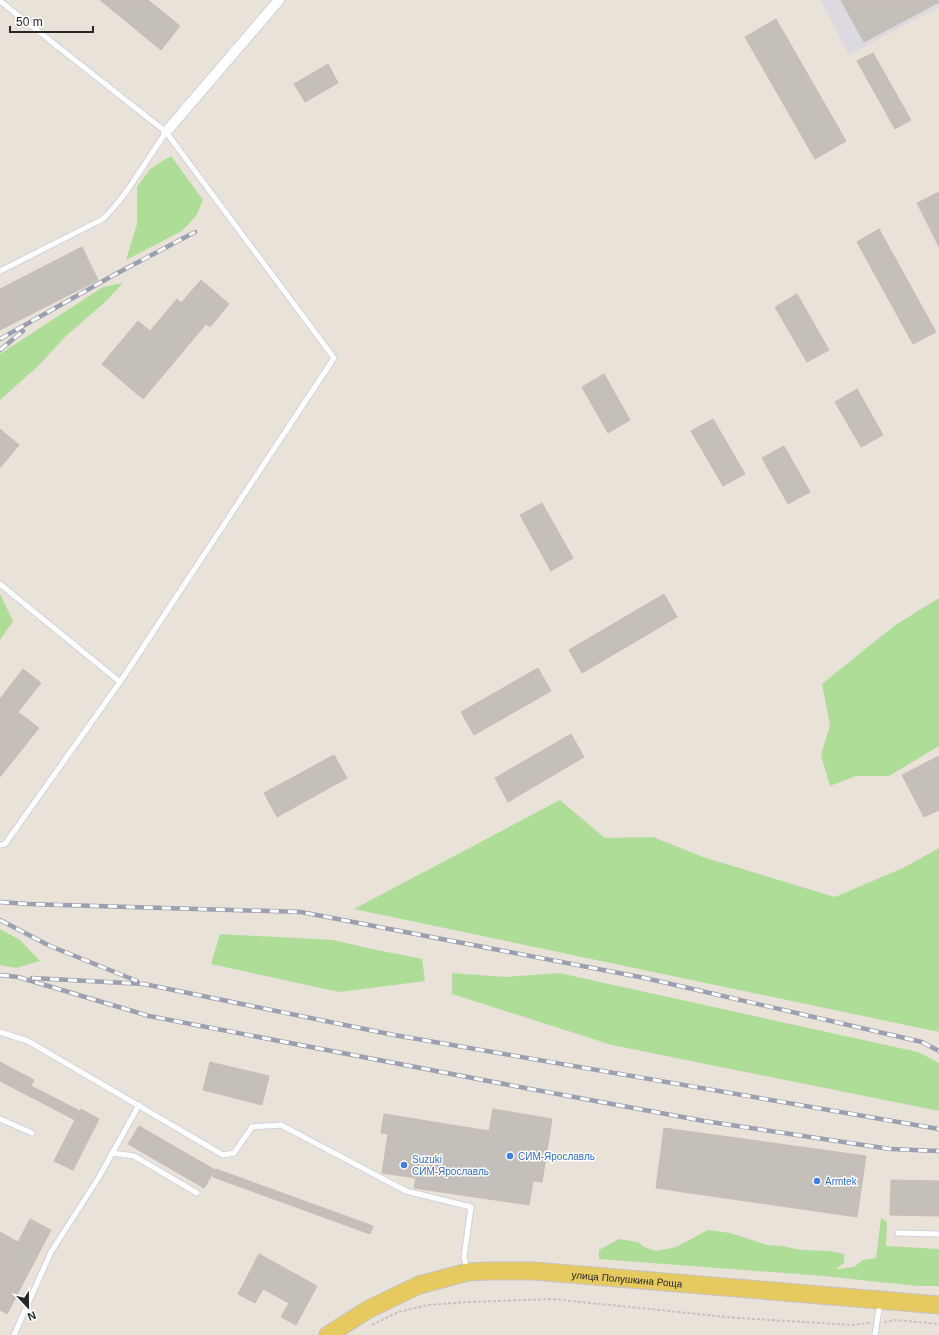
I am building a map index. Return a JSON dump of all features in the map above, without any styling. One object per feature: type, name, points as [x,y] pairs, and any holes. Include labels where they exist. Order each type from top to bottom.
[{"type":"main road","name":"улица Полушкина Роща","points":[[328,1335],[369,1309],[419,1285],[468,1272],[488,1271],[534,1271],[939,1305]]},
{"type":"street","points":[[166,132],[279,0]]},
{"type":"lane","points":[[0,1],[166,132],[334,358],[120,682],[5,844],[0,845]]},
{"type":"lane","points":[[0,272],[103,219],[125,193],[166,132]]},
{"type":"lane","points":[[0,584],[120,682]]},
{"type":"lane","points":[[0,1032],[28,1041],[223,1155],[234,1153],[252,1127],[280,1125],[406,1191],[471,1206],[464,1257],[468,1272]]},
{"type":"lane","points":[[14,1335],[51,1252],[96,1184],[139,1105]]},
{"type":"lane","points":[[0,1119],[32,1133]]},
{"type":"lane","points":[[112,1153],[134,1156],[197,1193]]},
{"type":"lane","points":[[898,1234],[939,1234]]},
{"type":"lane","points":[[874,1335],[880,1300]]},
{"type":"path","points":[[371,1325],[398,1312],[428,1305],[552,1299],[737,1318],[853,1324],[877,1323],[896,1320],[939,1324]]},
{"type":"shaded area","points":[[821,0],[939,0],[939,7],[849,55]]},
{"type":"green space","points":[[171,156],[203,200],[196,216],[182,231],[126,260],[137,224],[137,187],[150,169]]},
{"type":"green space","points":[[123,283],[104,303],[67,335],[37,367],[0,400],[0,354],[103,287]]},
{"type":"green space","points":[[0,594],[13,621],[0,640]]},
{"type":"green space","points":[[939,598],[939,746],[889,776],[856,776],[830,786],[821,755],[830,725],[822,684],[894,626]]},
{"type":"green space","points":[[560,800],[605,838],[653,837],[703,857],[835,897],[903,868],[939,848],[939,1032],[354,909]]},
{"type":"green space","points":[[0,929],[20,940],[40,961],[16,968],[0,965]]},
{"type":"green space","points":[[220,934],[333,940],[422,959],[425,981],[339,992],[211,964]]},
{"type":"green space","points":[[452,973],[506,977],[559,973],[918,1052],[939,1063],[939,1111],[612,1045],[452,994]]},
{"type":"green space","points":[[881,1218],[887,1222],[886,1246],[939,1249],[939,1286],[917,1286],[824,1276],[599,1259],[599,1250],[619,1239],[638,1242],[644,1247],[656,1251],[676,1247],[708,1230],[730,1233],[767,1245],[801,1250],[830,1251],[844,1254],[844,1263],[836,1269],[854,1267],[863,1260],[876,1258]]},
{"type":"building","points":[[100,0],[148,0],[180,26],[161,50]]},
{"type":"building","points":[[841,0],[939,0],[939,2],[864,42]]},
{"type":"building","points":[[776,19],[846,141],[815,159],[745,37]]},
{"type":"building","points":[[873,53],[911,120],[895,129],[857,61]]},
{"type":"building","points":[[328,64],[338,83],[305,102],[294,84]]},
{"type":"building","points":[[939,192],[939,247],[917,203]]},
{"type":"building","points":[[879,229],[936,332],[913,344],[857,242]]},
{"type":"building","points":[[82,247],[98,280],[0,330],[0,289]]},
{"type":"building","points":[[201,280],[229,304],[210,327],[206,324],[143,399],[102,364],[138,321],[150,331],[177,299],[181,303]]},
{"type":"building","points":[[797,294],[829,350],[807,362],[775,307]]},
{"type":"building","points":[[604,374],[630,420],[608,433],[582,387]]},
{"type":"building","points":[[857,389],[883,435],[861,447],[835,402]]},
{"type":"building","points":[[713,419],[745,474],[723,486],[691,431]]},
{"type":"building","points":[[0,429],[19,445],[0,468]]},
{"type":"building","points":[[784,446],[810,492],[788,504],[762,458]]},
{"type":"building","points":[[542,503],[573,558],[551,571],[520,515]]},
{"type":"building","points":[[664,594],[677,617],[582,673],[569,650]]},
{"type":"building","points":[[538,668],[551,691],[474,735],[461,712]]},
{"type":"building","points":[[23,669],[41,683],[18,712],[39,728],[0,777],[0,699]]},
{"type":"building","points":[[571,734],[584,757],[508,802],[495,778]]},
{"type":"building","points":[[334,755],[347,778],[277,817],[264,793]]},
{"type":"building","points":[[939,756],[939,810],[924,817],[902,775]]},
{"type":"building","points":[[0,1062],[34,1080],[31,1086],[99,1119],[73,1170],[54,1161],[75,1120],[0,1081]]},
{"type":"building","points":[[210,1062],[269,1076],[262,1105],[203,1090]]},
{"type":"building","points":[[493,1109],[552,1119],[542,1182],[533,1181],[529,1205],[414,1188],[416,1178],[382,1173],[388,1134],[381,1133],[384,1114],[489,1131]]},
{"type":"building","points":[[139,1126],[215,1170],[204,1188],[128,1144]]},
{"type":"building","points":[[664,1128],[866,1156],[857,1217],[656,1188]]},
{"type":"building","points":[[216,1169],[373,1226],[370,1234],[213,1177]]},
{"type":"building","points":[[891,1180],[939,1181],[939,1216],[890,1215]]},
{"type":"building","points":[[30,1219],[51,1230],[7,1314],[0,1310],[0,1232],[18,1242]]},
{"type":"building","points":[[259,1254],[317,1286],[296,1325],[281,1317],[289,1303],[263,1289],[255,1303],[238,1294]]},
{"type":"railway","points":[[0,339],[112,276],[195,232]]},
{"type":"railway","points":[[0,350],[23,331]]},
{"type":"railway","points":[[0,902],[301,912],[645,978],[922,1042],[939,1051]]},
{"type":"railway","points":[[0,920],[50,946],[137,981]]},
{"type":"railway","points":[[0,975],[18,977],[149,1016],[525,1088],[704,1121],[890,1149],[939,1151]]},
{"type":"railway","points":[[32,978],[144,984],[394,1035],[939,1129]]},
{"type":"place","name":"СИМ-Ярославль","points":[[510,1156]]},
{"type":"place","name":"Suzuki СИМ-Ярославль","points":[[404,1165]]},
{"type":"place","name":"Armtek","points":[[817,1181]]}]
